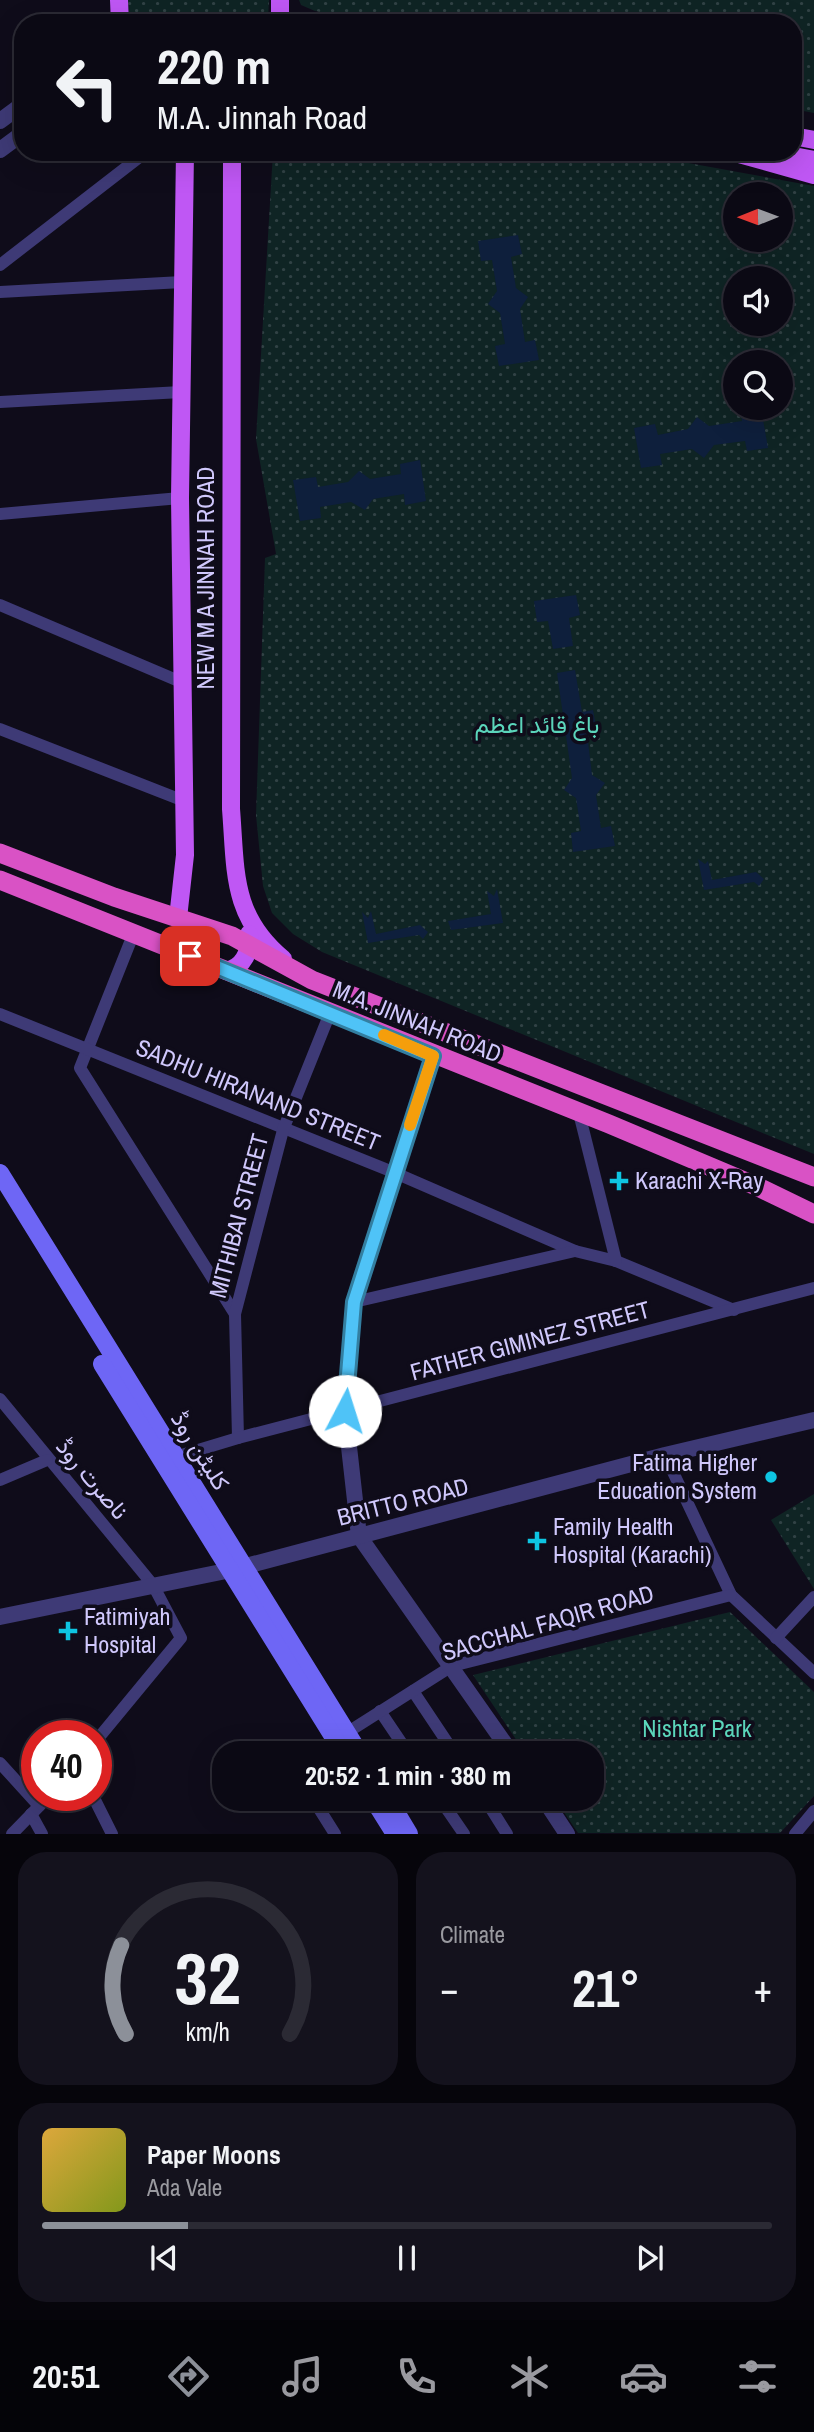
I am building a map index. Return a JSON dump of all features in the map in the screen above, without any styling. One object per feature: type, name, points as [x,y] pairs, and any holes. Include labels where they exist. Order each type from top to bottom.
[{"type":"highway","name":"M.A. JINNAH ROAD","points":[[0,853],[114,897],[178,918],[330,1013],[756,1186],[814,1214]]},
{"type":"highway","name":"M.A. JINNAH ROAD","points":[[0,880],[133,935],[242,958],[306,977],[814,1177]]},
{"type":"main road","name":"NEW M A JINNAH ROAD","points":[[178,918],[185,879],[180,498],[185,161]]},
{"type":"main road","name":"NEW M A JINNAH ROAD","points":[[232,161],[232,809],[238,892],[246,916],[268,946],[306,977]]},
{"type":"main road","points":[[764,161],[814,175]]},
{"type":"main road","points":[[242,958],[246,916]]},
{"type":"main road","name":"کلیٹن روڈ","points":[[0,1173],[175,1457],[337,1741]]},
{"type":"main road","name":"کلیٹن روڈ","points":[[0,1195],[238,1568],[353,1741]]},
{"type":"main road","points":[[381,1811],[395,1833]]},
{"type":"main road","points":[[395,1811],[409,1833]]},
{"type":"street","points":[[0,150],[14,139]]},
{"type":"street","points":[[0,265],[134,161]]},
{"type":"street","points":[[0,292],[182,282]]},
{"type":"street","points":[[0,402],[181,392]]},
{"type":"street","points":[[0,514],[180,498]]},
{"type":"street","points":[[0,605],[181,682]]},
{"type":"street","points":[[0,729],[184,801]]},
{"type":"street","points":[[133,935],[80,1068],[235,1314]]},
{"type":"street","name":"MITHIBAI STREET","points":[[238,1438],[235,1314],[283,1130],[330,1013]]},
{"type":"street","name":"SADHU HIRANAND STREET","points":[[0,1014],[393,1172],[575,1251],[616,1261],[734,1310]]},
{"type":"street","points":[[433,1056],[393,1172],[354,1302],[345,1411],[359,1536],[503,1741]]},
{"type":"street","points":[[579,1113],[616,1261]]},
{"type":"street","points":[[354,1302],[575,1251]]},
{"type":"street","name":"FATHER GIMINEZ STREET","points":[[175,1457],[238,1438],[814,1288]]},
{"type":"street","name":"ناصرت روڈ","points":[[0,1399],[47,1460],[153,1585],[181,1638],[112,1722]]},
{"type":"street","name":"BRITTO ROAD","points":[[0,1617],[238,1568],[665,1455],[814,1420]]},
{"type":"street","points":[[665,1455],[731,1595],[814,1673]]},
{"type":"street","points":[[0,1479],[47,1460]]},
{"type":"street","name":"SACCHAL FAQIR ROAD","points":[[348,1732],[452,1667],[731,1595]]},
{"type":"street","points":[[776,1638],[814,1597]]},
{"type":"street","points":[[413,1691],[446,1741]]},
{"type":"street","points":[[380,1711],[400,1741]]},
{"type":"street","points":[[0,1763],[21,1791]]},
{"type":"street","points":[[12,1833],[34,1811]]},
{"type":"street","points":[[35,1811],[41,1833]]},
{"type":"street","points":[[101,1811],[112,1833]]},
{"type":"street","points":[[321,1811],[335,1833]]},
{"type":"street","points":[[448,1811],[464,1833]]},
{"type":"street","points":[[493,1811],[508,1833]]},
{"type":"street","points":[[552,1811],[567,1833]]},
{"type":"street","points":[[795,1833],[814,1811]]},
{"type":"green space","points":[[128,0],[269,0],[268,14],[129,14]]},
{"type":"green space","points":[[299,0],[814,0],[814,113],[802,111],[802,14],[330,14],[301,5]]},
{"type":"green space","name":"باغ قائد اعظم","points":[[272,161],[677,161],[792,182],[723,182],[723,252],[793,252],[793,182],[814,186],[814,1154],[322,952],[293,934],[272,913],[263,886],[256,815],[265,558],[276,554],[256,439]]},
{"type":"green space","points":[[814,1494],[814,1589],[771,1520]]},
{"type":"green space","name":"Nishtar Park","points":[[730,1612],[814,1692],[814,1796],[780,1833],[578,1833],[563,1811],[604,1811],[604,1741],[517,1741],[473,1675]]},
{"type":"water","points":[[518,235],[522,254],[511,257],[516,288],[528,297],[520,309],[525,342],[535,340],[539,360],[499,366],[495,346],[505,344],[500,313],[488,304],[497,291],[492,260],[481,261],[478,241]]},
{"type":"water","points":[[697,417],[709,426],[763,420],[768,448],[747,451],[745,441],[714,445],[704,458],[692,449],[660,454],[662,465],[641,468],[634,428],[655,424],[658,435],[688,429]]},
{"type":"water","points":[[420,460],[426,501],[405,505],[404,494],[373,499],[365,510],[351,502],[320,507],[321,518],[300,521],[293,480],[316,477],[318,487],[348,482],[359,471],[370,479],[401,474],[400,464]]},
{"type":"water","points":[[576,595],[580,615],[569,618],[573,646],[553,649],[548,621],[537,622],[534,601]]},
{"type":"water","points":[[575,670],[582,712],[593,710],[597,731],[587,733],[592,775],[605,783],[596,795],[601,828],[611,826],[615,846],[573,852],[571,833],[581,831],[576,798],[564,790],[572,778],[566,736],[555,737],[553,717],[563,715],[557,673]]},
{"type":"water","points":[[698,859],[705,864],[708,861],[712,880],[756,872],[764,879],[759,886],[754,882],[704,890]]},
{"type":"water","points":[[497,889],[503,923],[451,930],[448,921],[491,914],[487,891],[494,896]]},
{"type":"water","points":[[371,911],[376,934],[420,925],[428,932],[423,939],[419,935],[368,943],[362,912],[368,918]]},
{"type":"slow traffic","points":[[384,1035],[433,1056],[410,1125]]},
{"type":"place","name":"Karachi X-Ray","points":[[619,1181]]},
{"type":"place","name":"Fatima Higher Education System","points":[[771,1477]]},
{"type":"place","name":"Family Health Hospital (Karachi)","points":[[537,1541]]},
{"type":"place","name":"Fatimiyah Hospital","points":[[68,1631]]},
{"type":"route","points":[[190,956],[433,1056],[393,1172],[354,1302],[345,1411]]}]
